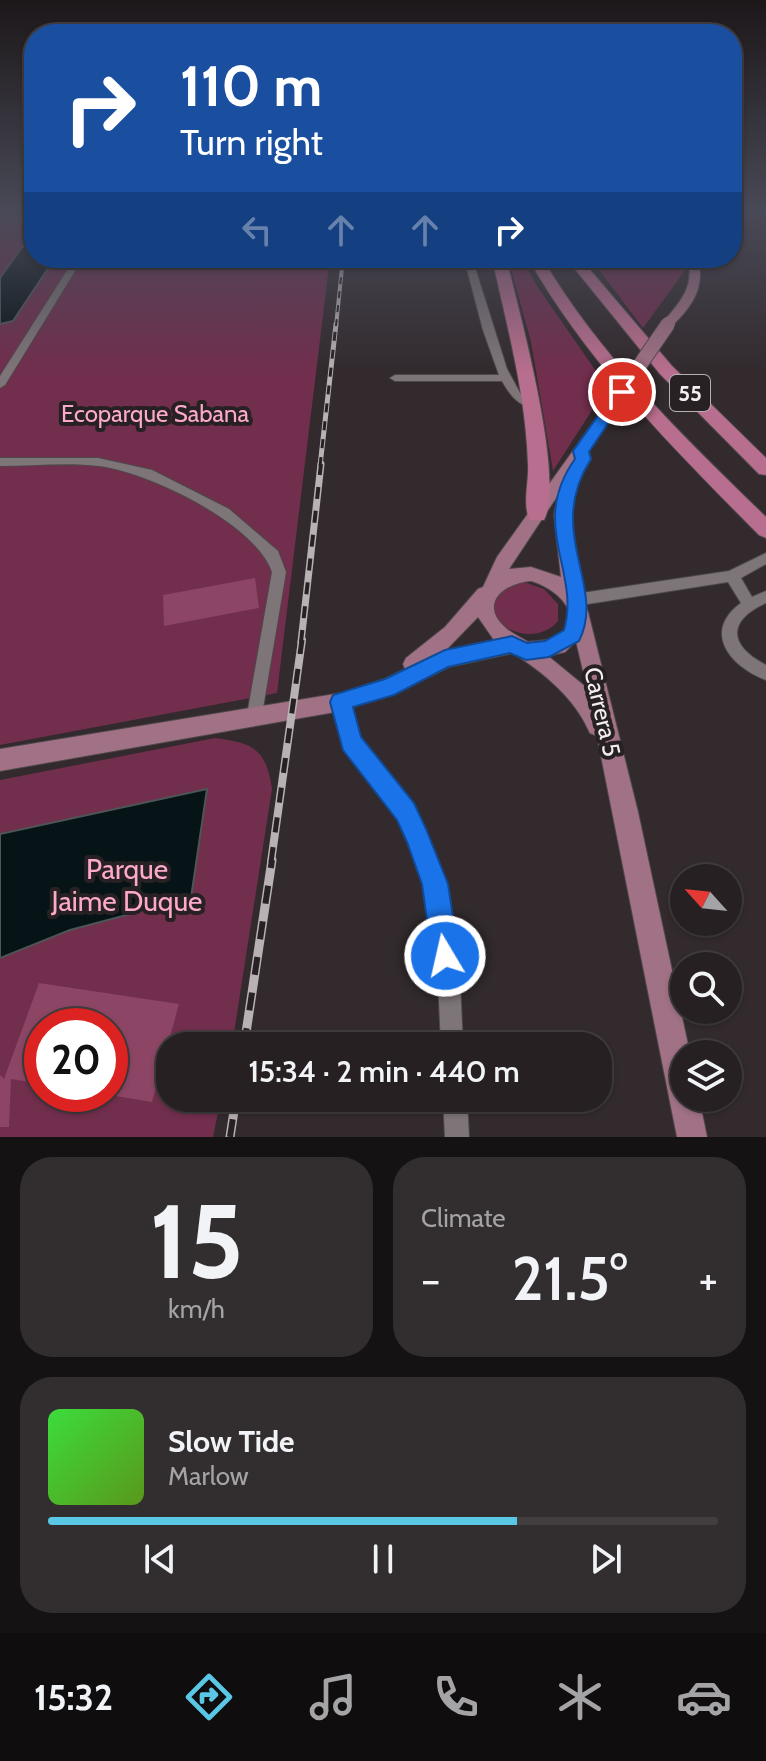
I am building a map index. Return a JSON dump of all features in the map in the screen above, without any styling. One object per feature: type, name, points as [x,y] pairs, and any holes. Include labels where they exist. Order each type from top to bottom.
[{"type":"highway","points":[[501,268],[533,405],[539,456],[537,515]]},
{"type":"highway","name":"55","points":[[542,268],[583,331],[636,394],[766,530]]},
{"type":"highway","name":"55","points":[[581,268],[666,370],[766,469]]},
{"type":"main road","points":[[519,648],[493,631],[483,612],[503,562],[670,321],[686,306],[695,290],[696,268]]},
{"type":"main road","name":"Carrera 5","points":[[581,451],[583,459],[571,476],[562,515],[575,603],[626,812],[672,1040]]},
{"type":"main road","points":[[0,760],[341,702],[378,688],[387,688],[445,659],[519,648],[549,649],[566,642],[576,628],[575,603],[561,585],[537,574],[511,575],[491,588],[468,618],[438,647],[383,681],[378,688]]},
{"type":"main road","name":"Carrera 5","points":[[519,648],[552,669],[575,690],[595,716],[626,812]]},
{"type":"main road","name":"Carrera 5","points":[[687,1112],[692,1137]]},
{"type":"street","points":[[0,385],[73,268]]},
{"type":"street","points":[[471,268],[495,349],[508,378],[518,397],[533,405]]},
{"type":"street","points":[[395,378],[508,378]]},
{"type":"street","points":[[0,462],[98,462],[148,473],[224,512],[273,555],[279,572],[255,715]]},
{"type":"street","points":[[575,603],[732,576],[766,558]]},
{"type":"street","points":[[732,576],[749,604]]},
{"type":"street","points":[[766,597],[730,617],[726,630],[732,646],[754,669],[766,673]]},
{"type":"street","points":[[341,702],[351,742],[405,812],[435,884],[449,980],[451,1032]]},
{"type":"street","points":[[456,1112],[457,1137]]},
{"type":"green space","name":"Ecoparque Sabana","points":[[0,266],[329,268],[277,693],[0,745]]},
{"type":"green space","points":[[511,268],[527,268],[607,387],[553,471],[531,342]]},
{"type":"green space","points":[[598,268],[686,268],[643,328]]},
{"type":"green space","points":[[524,582],[544,589],[558,604],[558,621],[548,629],[524,634],[502,624],[496,616],[494,605],[498,592],[514,583]]},
{"type":"green space","name":"Parque Jaime Duque","points":[[215,738],[240,742],[256,750],[266,765],[272,789],[234,1032],[156,1032],[156,1112],[218,1112],[213,1137],[0,1137],[0,780]]},
{"type":"shaded area","points":[[8,266],[48,268],[13,321],[0,324],[0,278]]},
{"type":"shaded area","points":[[207,789],[191,898],[70,930],[0,958],[0,834]]},
{"type":"building","points":[[255,578],[259,608],[164,626],[163,595]]},
{"type":"building","points":[[39,983],[179,1004],[171,1032],[156,1032],[156,1087],[152,1102],[128,1098],[128,1008],[30,1008]]},
{"type":"building","points":[[24,1024],[24,1081],[11,1079],[9,1127],[0,1127],[0,1075],[4,1079]]},
{"type":"railway","points":[[336,326],[342,268]]},
{"type":"railway","points":[[320,466],[336,324]]},
{"type":"railway","points":[[301,642],[321,464]]},
{"type":"railway","points":[[271,862],[302,640]]},
{"type":"railway","points":[[246,1032],[272,860]]},
{"type":"railway","points":[[230,1137],[234,1112]]},
{"type":"route","points":[[445,956],[435,884],[418,838],[405,812],[351,742],[341,702],[378,688],[387,688],[445,659],[477,650],[512,645],[526,651],[549,649],[566,642],[576,628],[579,612],[573,598],[564,540],[564,496],[571,476],[583,459],[581,451],[622,392]]}]
